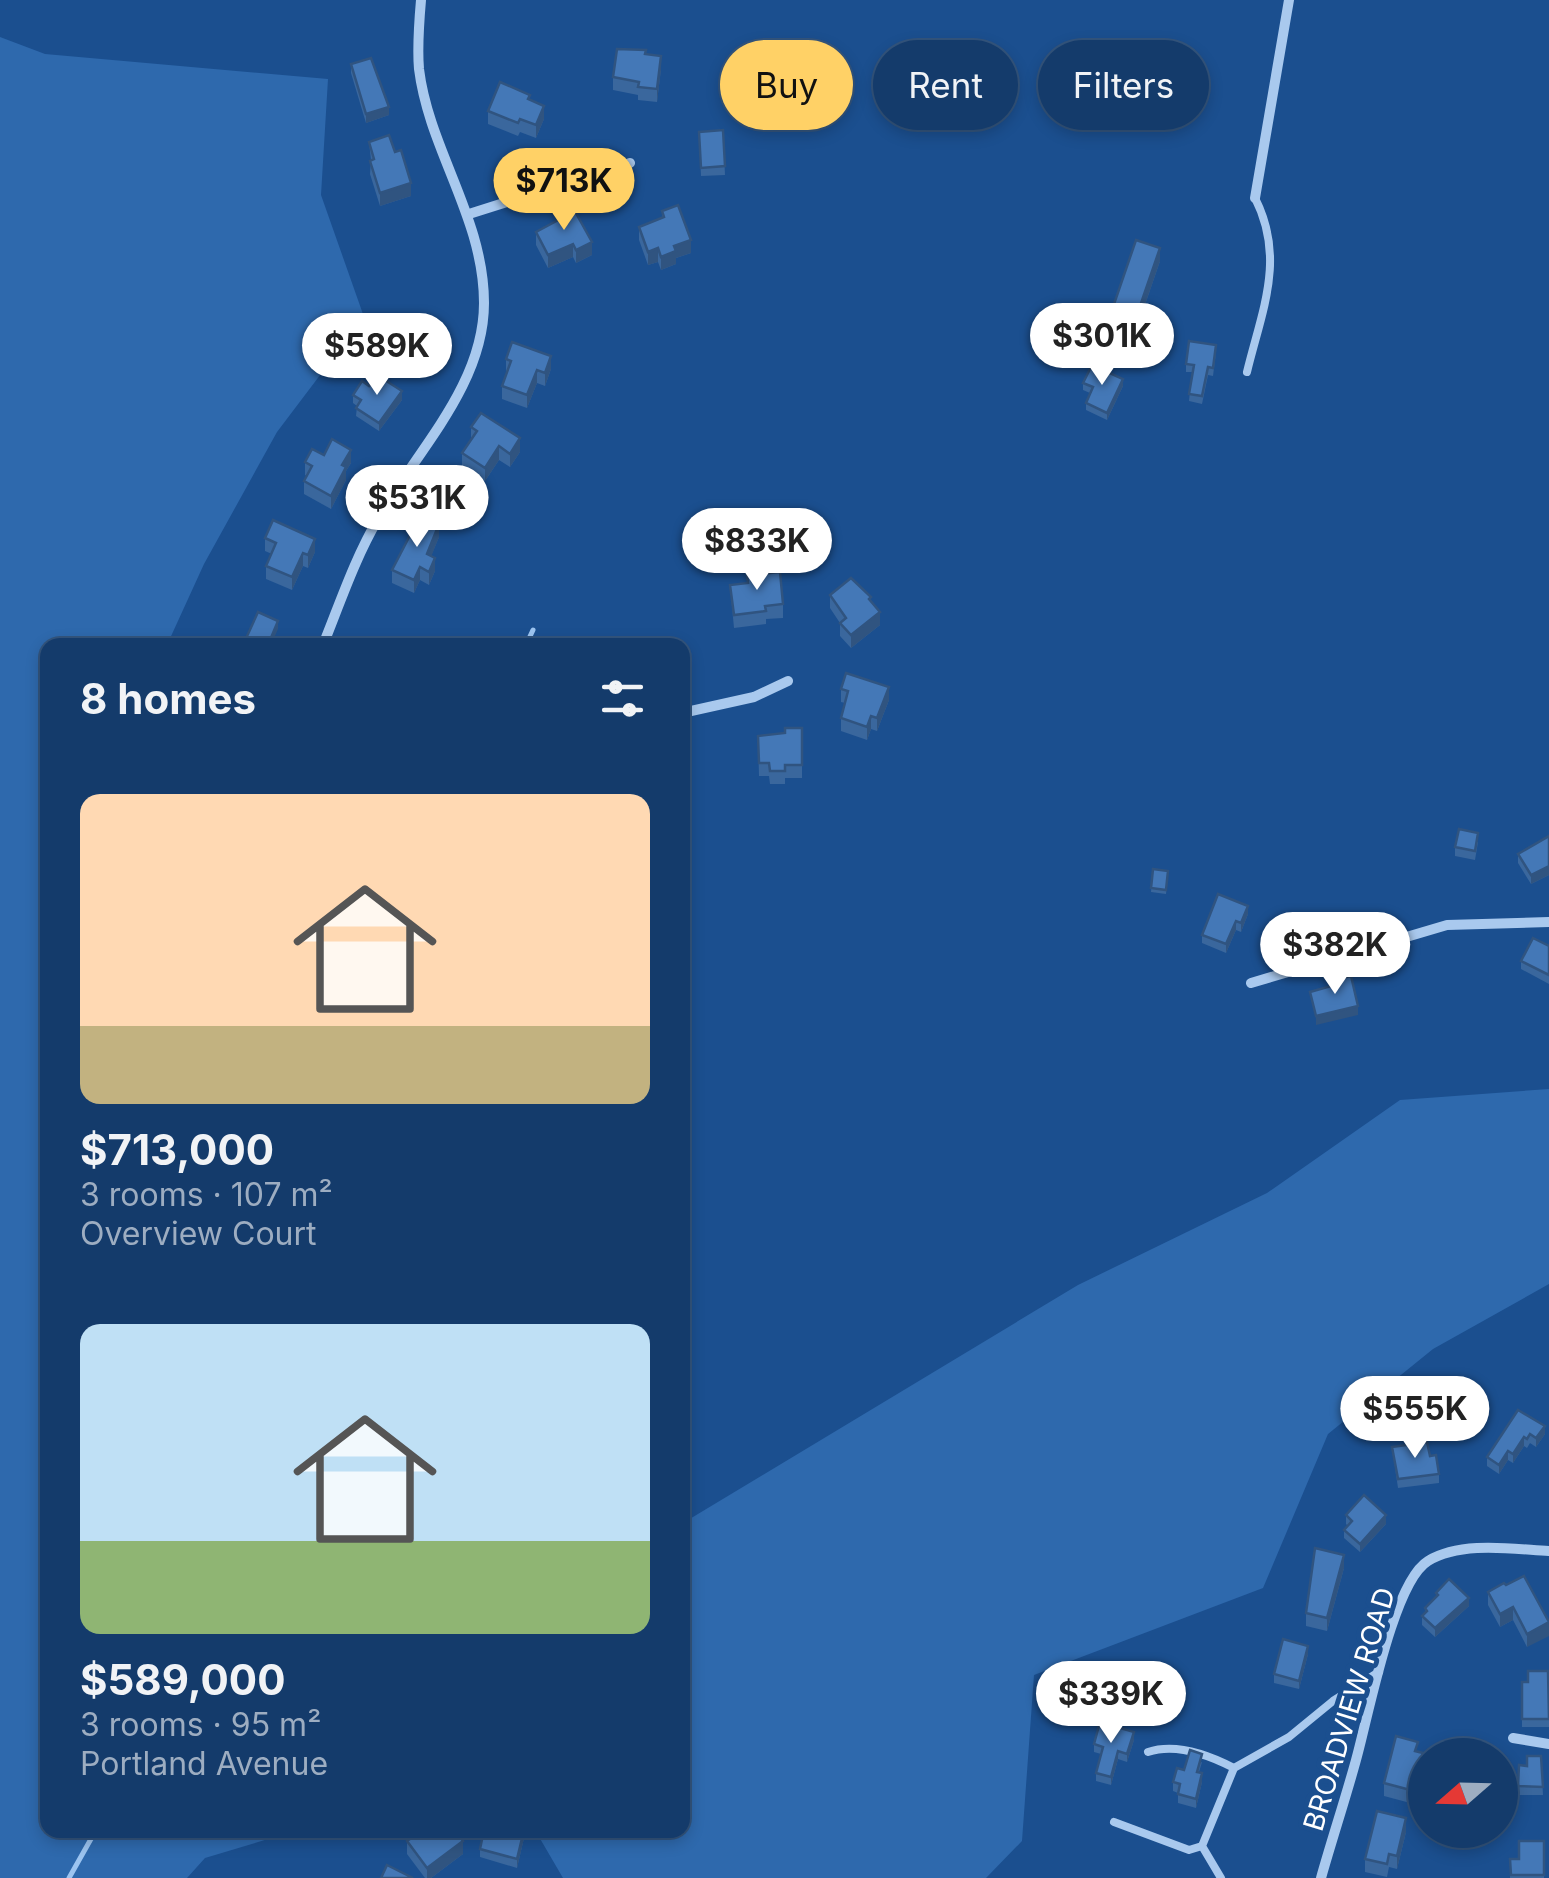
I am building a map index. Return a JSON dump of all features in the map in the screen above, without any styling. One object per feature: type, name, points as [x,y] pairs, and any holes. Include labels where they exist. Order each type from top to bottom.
[{"type":"street","points":[[327,638],[376,522],[444,418],[476,353],[484,303],[469,214],[435,126],[419,70],[421,0]]},
{"type":"street","points":[[1256,198],[1289,0]]},
{"type":"street","points":[[469,214],[630,163]]},
{"type":"street","points":[[690,711],[754,697],[788,680]]},
{"type":"street","points":[[1252,983],[1447,925],[1549,922]]},
{"type":"street","name":"BROADVIEW ROAD","points":[[1321,1878],[1391,1628],[1407,1590],[1426,1562],[1445,1553],[1475,1549],[1549,1550]]},
{"type":"street","points":[[1518,1739],[1549,1744]]},
{"type":"lane","points":[[1247,372],[1272,258],[1267,221],[1256,198]]},
{"type":"lane","points":[[1202,1846],[1234,1768],[1289,1736],[1333,1701],[1380,1672]]},
{"type":"lane","points":[[1148,1752],[1179,1750],[1234,1768]]},
{"type":"lane","points":[[1114,1822],[1189,1850],[1202,1846]]},
{"type":"lane","points":[[1202,1846],[1222,1878]]},
{"type":"shaded area","points":[[0,37],[45,54],[328,79],[321,195],[364,317],[277,432],[204,564],[170,638],[40,638],[40,1838],[271,1838],[205,1858],[187,1878],[0,1878]]},
{"type":"shaded area","points":[[1549,1089],[1549,1284],[1433,1349],[1328,1434],[1263,1588],[1034,1675],[1022,1841],[986,1878],[563,1878],[540,1838],[690,1838],[690,1519],[1078,1285],[1267,1193],[1400,1100]]},
{"type":"building","points":[[617,49],[646,50],[645,54],[661,56],[657,89],[638,87],[639,82],[613,77]]},
{"type":"building","points":[[371,58],[389,107],[366,114],[351,64]]},
{"type":"building","points":[[500,82],[544,106],[536,125],[520,119],[518,123],[488,111]]},
{"type":"building","points":[[723,130],[725,166],[701,168],[699,132]]},
{"type":"building","points":[[389,135],[395,152],[401,150],[411,183],[380,193],[370,161],[374,159],[369,142]]},
{"type":"building","points":[[678,205],[691,240],[674,246],[676,251],[661,257],[658,248],[648,252],[639,227],[664,217],[662,211]]},
{"type":"building","points":[[572,206],[592,242],[576,250],[573,244],[548,255],[536,232],[560,219],[557,214]]},
{"type":"building","points":[[1136,240],[1160,248],[1137,315],[1113,307]]},
{"type":"building","points":[[1189,341],[1216,345],[1213,368],[1208,367],[1202,396],[1189,394],[1194,365],[1186,364]]},
{"type":"building","points":[[512,342],[551,356],[545,373],[537,370],[527,395],[502,386],[511,361],[506,359]]},
{"type":"building","points":[[1092,365],[1123,379],[1107,413],[1086,403],[1093,387],[1083,383]]},
{"type":"building","points":[[377,375],[402,391],[379,423],[356,408],[361,400],[353,395],[362,381],[369,386]]},
{"type":"building","points":[[481,413],[520,438],[510,454],[499,446],[485,468],[462,453],[477,431],[471,427]]},
{"type":"building","points":[[332,439],[351,450],[331,496],[304,481],[312,466],[305,462],[312,449],[324,455]]},
{"type":"building","points":[[420,516],[439,524],[427,554],[435,558],[429,572],[420,567],[414,580],[392,570]]},
{"type":"building","points":[[273,520],[315,539],[308,555],[303,553],[292,577],[266,566],[276,543],[265,538]]},
{"type":"building","points":[[780,572],[783,604],[765,606],[766,611],[734,615],[730,585],[748,583],[747,575]]},
{"type":"building","points":[[851,578],[880,612],[851,635],[840,623],[846,618],[830,595]]},
{"type":"building","points":[[258,612],[278,621],[271,638],[246,638]]},
{"type":"building","points":[[846,673],[889,687],[877,718],[871,716],[867,727],[841,718],[848,691],[841,689]]},
{"type":"building","points":[[785,728],[802,728],[802,765],[785,765],[785,771],[770,771],[769,763],[759,763],[758,736],[785,733]]},
{"type":"building","points":[[1459,829],[1478,833],[1475,851],[1455,847]]},
{"type":"building","points":[[1549,836],[1549,866],[1531,875],[1518,854]]},
{"type":"building","points":[[1153,869],[1168,871],[1166,890],[1151,888]]},
{"type":"building","points":[[1218,894],[1248,906],[1226,944],[1202,935]]},
{"type":"building","points":[[1533,938],[1549,946],[1549,975],[1521,961]]},
{"type":"building","points":[[1351,976],[1358,1006],[1316,1016],[1310,992]]},
{"type":"building","points":[[1518,1410],[1545,1426],[1536,1438],[1530,1434],[1527,1439],[1524,1437],[1513,1454],[1508,1451],[1499,1465],[1487,1457]]},
{"type":"building","points":[[1427,1442],[1430,1456],[1436,1455],[1439,1474],[1398,1479],[1392,1447]]},
{"type":"building","points":[[1364,1495],[1386,1515],[1360,1544],[1344,1530],[1352,1521],[1346,1515]]},
{"type":"building","points":[[1315,1548],[1344,1555],[1327,1618],[1306,1613]]},
{"type":"building","points":[[1524,1576],[1549,1622],[1527,1634],[1513,1607],[1500,1614],[1488,1592]]},
{"type":"building","points":[[1449,1579],[1469,1598],[1435,1628],[1422,1616]]},
{"type":"building","points":[[1283,1639],[1308,1646],[1299,1681],[1274,1674]]},
{"type":"building","points":[[1528,1671],[1548,1671],[1549,1719],[1522,1719],[1522,1682],[1528,1682]]},
{"type":"building","points":[[1100,1722],[1134,1732],[1127,1754],[1118,1751],[1111,1777],[1096,1773],[1103,1747],[1094,1744]]},
{"type":"building","points":[[1396,1736],[1408,1739],[1408,1789],[1384,1783]]},
{"type":"building","points":[[1190,1750],[1202,1754],[1196,1799],[1178,1794],[1180,1784],[1173,1782],[1177,1768],[1184,1770]]},
{"type":"building","points":[[1527,1756],[1541,1756],[1543,1787],[1518,1786],[1519,1765],[1527,1766]]},
{"type":"building","points":[[1377,1811],[1406,1818],[1397,1856],[1389,1854],[1387,1864],[1365,1859]]},
{"type":"building","points":[[461,1838],[463,1841],[427,1868],[407,1841]]},
{"type":"building","points":[[482,1838],[522,1838],[517,1859],[480,1849]]},
{"type":"building","points":[[1519,1841],[1544,1841],[1544,1875],[1511,1875],[1510,1859],[1519,1859]]},
{"type":"building","points":[[387,1865],[413,1878],[381,1878]]},
{"type":"waterway","points":[[529,638],[533,630]]},
{"type":"waterway","points":[[69,1878],[92,1838]]}]
